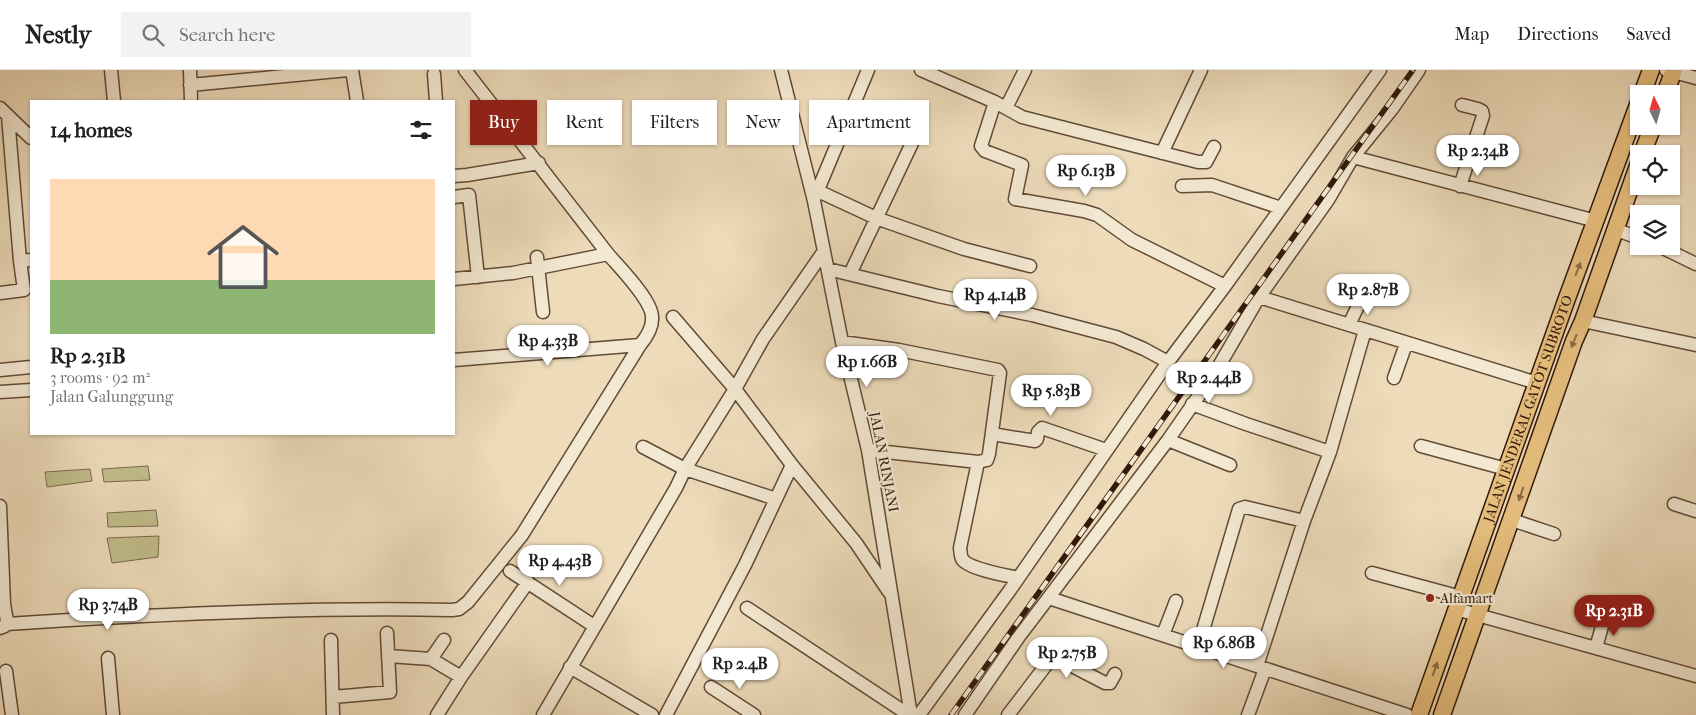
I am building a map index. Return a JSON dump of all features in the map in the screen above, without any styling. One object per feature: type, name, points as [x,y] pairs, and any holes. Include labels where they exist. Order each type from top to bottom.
[{"type":"main road","points":[[1645,85],[1650,70]]},
{"type":"main road","points":[[1667,85],[1671,71]]},
{"type":"main road","name":"JALAN JENDERAL GATOT SUBROTO","points":[[1419,715],[1630,127]]},
{"type":"main road","name":"JALAN JENDERAL GATOT SUBROTO","points":[[1442,715],[1630,187]]},
{"type":"street","points":[[111,70],[114,100]]},
{"type":"street","points":[[190,70],[192,100]]},
{"type":"street","points":[[190,85],[250,74],[348,70]]},
{"type":"street","points":[[352,70],[357,100]]},
{"type":"street","points":[[0,506],[3,626],[110,617],[236,612],[329,609],[459,609],[468,602],[522,535],[646,338],[653,317],[650,306],[633,282],[608,254],[465,70]]},
{"type":"street","name":"JALAN RINJANI","points":[[781,70],[816,196],[824,251],[842,342],[868,450],[910,715]]},
{"type":"street","points":[[868,70],[816,196],[970,252],[1030,266]]},
{"type":"street","points":[[921,70],[1001,105],[1022,117],[1202,163],[1209,159],[1214,147]]},
{"type":"street","points":[[1025,70],[1001,105],[981,146],[985,151],[1022,165],[1015,199],[1084,211],[1096,215],[1132,240],[1225,286]]},
{"type":"street","points":[[1162,153],[1201,70]]},
{"type":"street","points":[[919,715],[1018,578],[1168,362],[1380,70]]},
{"type":"street","points":[[965,715],[1018,638],[1168,440],[1216,371],[1259,297],[1328,200],[1353,157],[1419,70]]},
{"type":"street","points":[[1671,71],[1696,78]]},
{"type":"street","points":[[434,74],[436,100]]},
{"type":"street","points":[[1460,186],[1483,116],[1478,108],[1462,105]]},
{"type":"street","points":[[4,112],[30,137]]},
{"type":"street","points":[[0,293],[28,290],[26,260],[4,112]]},
{"type":"street","points":[[850,274],[911,145]]},
{"type":"street","points":[[1353,157],[1596,221]]},
{"type":"street","points":[[455,176],[539,163]]},
{"type":"street","points":[[467,175],[478,277]]},
{"type":"street","points":[[1182,186],[1212,185],[1281,208]]},
{"type":"street","points":[[455,197],[469,195]]},
{"type":"street","points":[[1614,229],[1630,235]]},
{"type":"street","points":[[543,715],[676,488],[685,469],[735,389],[763,339],[824,251]]},
{"type":"street","points":[[455,279],[478,277],[538,262],[608,254]]},
{"type":"street","points":[[1678,255],[1696,264]]},
{"type":"street","points":[[538,262],[543,312]]},
{"type":"street","points":[[828,269],[938,296],[1032,315],[1116,337],[1144,348],[1168,362]]},
{"type":"street","points":[[1349,325],[1363,295]]},
{"type":"street","points":[[1259,297],[1406,344],[1537,382]]},
{"type":"street","points":[[673,317],[735,389],[792,465],[856,543],[892,596]]},
{"type":"street","points":[[1583,321],[1696,345]]},
{"type":"street","points":[[1248,715],[1304,522],[1330,452],[1365,330]]},
{"type":"street","points":[[842,342],[898,350],[998,370],[1000,373],[989,457],[987,460],[978,462],[868,450]]},
{"type":"street","points":[[1394,378],[1406,344]]},
{"type":"street","points":[[455,360],[640,346]]},
{"type":"street","points":[[0,370],[30,367]]},
{"type":"street","points":[[0,392],[30,390]]},
{"type":"street","points":[[1192,404],[1330,452]]},
{"type":"street","points":[[992,434],[1035,441],[1038,432],[1042,428],[1106,450]]},
{"type":"street","points":[[1168,440],[1230,465]]},
{"type":"street","points":[[1420,446],[1506,469]]},
{"type":"street","points":[[643,447],[685,469],[776,499]]},
{"type":"street","points":[[978,462],[960,548],[961,558],[965,562],[980,568],[1018,578]]},
{"type":"street","points":[[666,715],[745,565],[792,465]]},
{"type":"street","points":[[1674,504],[1696,511]]},
{"type":"street","points":[[1198,647],[1239,509],[1245,507],[1304,522]]},
{"type":"street","points":[[1512,520],[1554,534]]},
{"type":"street","points":[[510,571],[594,626]]},
{"type":"street","points":[[1372,573],[1458,603],[1477,614],[1696,676]]},
{"type":"street","points":[[437,715],[460,677],[528,582]]},
{"type":"street","points":[[1049,598],[1407,715]]},
{"type":"street","points":[[1163,635],[1176,601]]},
{"type":"street","points":[[747,608],[910,715]]},
{"type":"street","points":[[1596,648],[1604,619]]},
{"type":"street","points":[[333,697],[389,693],[386,633]]},
{"type":"street","points":[[330,640],[333,715]]},
{"type":"street","points":[[431,659],[444,640]]},
{"type":"street","points":[[388,656],[431,659],[460,677]]},
{"type":"street","points":[[1008,715],[1053,656],[1105,683],[1110,683],[1115,674]]},
{"type":"street","points":[[108,658],[113,715]]},
{"type":"street","points":[[570,667],[652,715]]},
{"type":"street","points":[[6,671],[12,715]]},
{"type":"street","points":[[711,687],[754,715]]},
{"type":"shaded area","points":[[148,466],[150,480],[104,482],[102,469]]},
{"type":"shaded area","points":[[90,469],[92,481],[47,487],[45,472]]},
{"type":"shaded area","points":[[156,510],[158,526],[108,527],[107,513]]},
{"type":"shaded area","points":[[159,536],[158,557],[112,563],[107,538]]},
{"type":"railway","points":[[951,715],[1413,70]]},
{"type":"place","name":"Alfamart","points":[[1430,598]]}]
